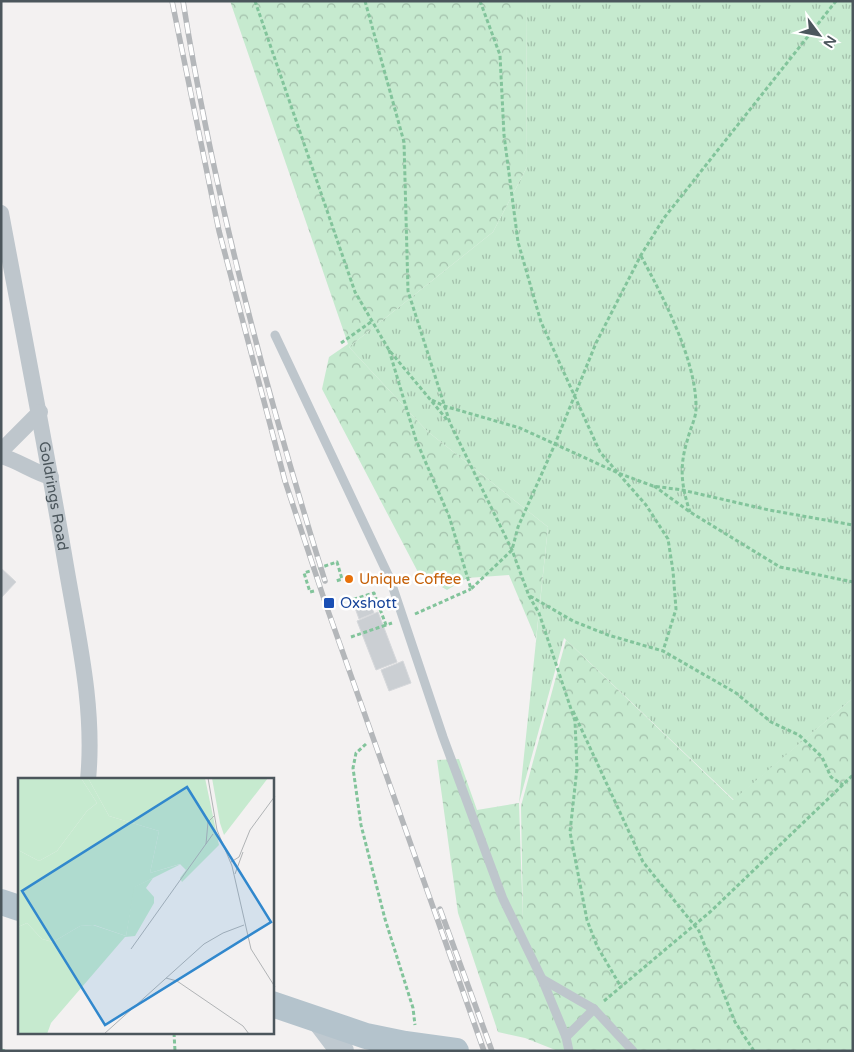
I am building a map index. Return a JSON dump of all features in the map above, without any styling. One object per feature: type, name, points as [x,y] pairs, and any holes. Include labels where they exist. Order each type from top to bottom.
[{"type":"main road","points":[[1,902],[18,908]]},
{"type":"main road","points":[[274,1005],[384,1046],[436,1048]]},
{"type":"main road","points":[[320,1022],[342,1051]]},
{"type":"street","name":"Goldrings Road","points":[[1,213],[40,412],[87,681],[90,734],[88,778]]},
{"type":"street","points":[[1,451],[40,412]]},
{"type":"street","points":[[1,456],[14,460],[38,474],[51,477]]},
{"type":"lane","points":[[275,335],[390,579],[443,737],[503,899],[542,979],[566,1037],[569,1051]]},
{"type":"lane","points":[[542,979],[594,1009],[633,1051]]},
{"type":"lane","points":[[566,1037],[594,1009]]},
{"type":"path","points":[[255,1],[355,292],[389,350],[450,423]]},
{"type":"path","points":[[365,1],[404,142],[408,291],[450,423],[512,550],[529,596],[539,613],[575,721],[577,768],[570,832],[587,920],[597,946],[621,987]]},
{"type":"path","points":[[480,1],[500,55],[504,135],[518,242],[541,322],[600,452],[646,505],[668,539],[676,609],[663,651]]},
{"type":"path","points":[[352,637],[403,619],[471,589],[512,550],[518,527],[555,444],[596,343],[641,255],[664,218],[836,1]]},
{"type":"path","points":[[641,255],[679,335],[694,388],[696,411],[682,462],[682,490],[690,512]]},
{"type":"path","points":[[341,343],[371,322]]},
{"type":"path","points":[[389,350],[416,440],[449,516],[471,589]]},
{"type":"path","points":[[429,398],[444,406],[520,428],[618,473],[653,486],[682,490],[769,510],[853,525]]},
{"type":"path","points":[[653,486],[690,512],[780,566],[853,582]]},
{"type":"path","points":[[312,591],[304,573],[337,562],[342,579],[336,581]]},
{"type":"path","points":[[341,603],[374,593],[386,625]]},
{"type":"path","points":[[529,596],[573,620],[608,635],[663,651],[736,693],[771,722],[800,735],[822,757],[831,778],[843,786]]},
{"type":"path","points":[[568,700],[643,862],[699,931],[735,1022],[754,1051]]},
{"type":"path","points":[[366,744],[356,753],[353,768],[361,825],[385,919],[414,1008],[416,1031],[436,1048]]},
{"type":"path","points":[[594,1009],[694,925],[853,775]]},
{"type":"path","points":[[174,1034],[175,1051]]},
{"type":"green space","points":[[230,1],[526,1],[527,167],[493,232],[349,347],[427,431],[548,527],[536,639],[509,575],[467,578],[447,590],[419,574],[322,389],[329,357],[348,344]]},
{"type":"green space","points":[[526,1],[853,1],[853,698],[734,800],[564,638],[519,803],[548,527],[427,431],[349,347],[493,232],[527,167]]},
{"type":"green space","points":[[566,640],[733,800],[853,698],[853,1051],[558,1051],[525,1038],[498,1032],[458,913],[437,760],[459,759],[477,810],[519,803],[523,923],[521,806]]},
{"type":"building","points":[[1,568],[16,582],[1,598]]},
{"type":"building","points":[[368,597],[374,613],[359,619],[353,602]]},
{"type":"building","name":"Oxshott","points":[[378,612],[397,662],[376,670],[357,621]]},
{"type":"building","points":[[403,661],[411,683],[389,691],[381,670]]},
{"type":"railway","points":[[172,1],[219,231],[285,481],[326,605],[484,1051]]},
{"type":"railway","points":[[183,1],[210,148],[226,221],[262,366],[325,581]]},
{"type":"railway","points":[[440,909],[492,1051]]},
{"type":"place","name":"Unique Coffee","points":[[349,579]]},
{"type":"place","name":"Oxshott","points":[[329,603]]}]
